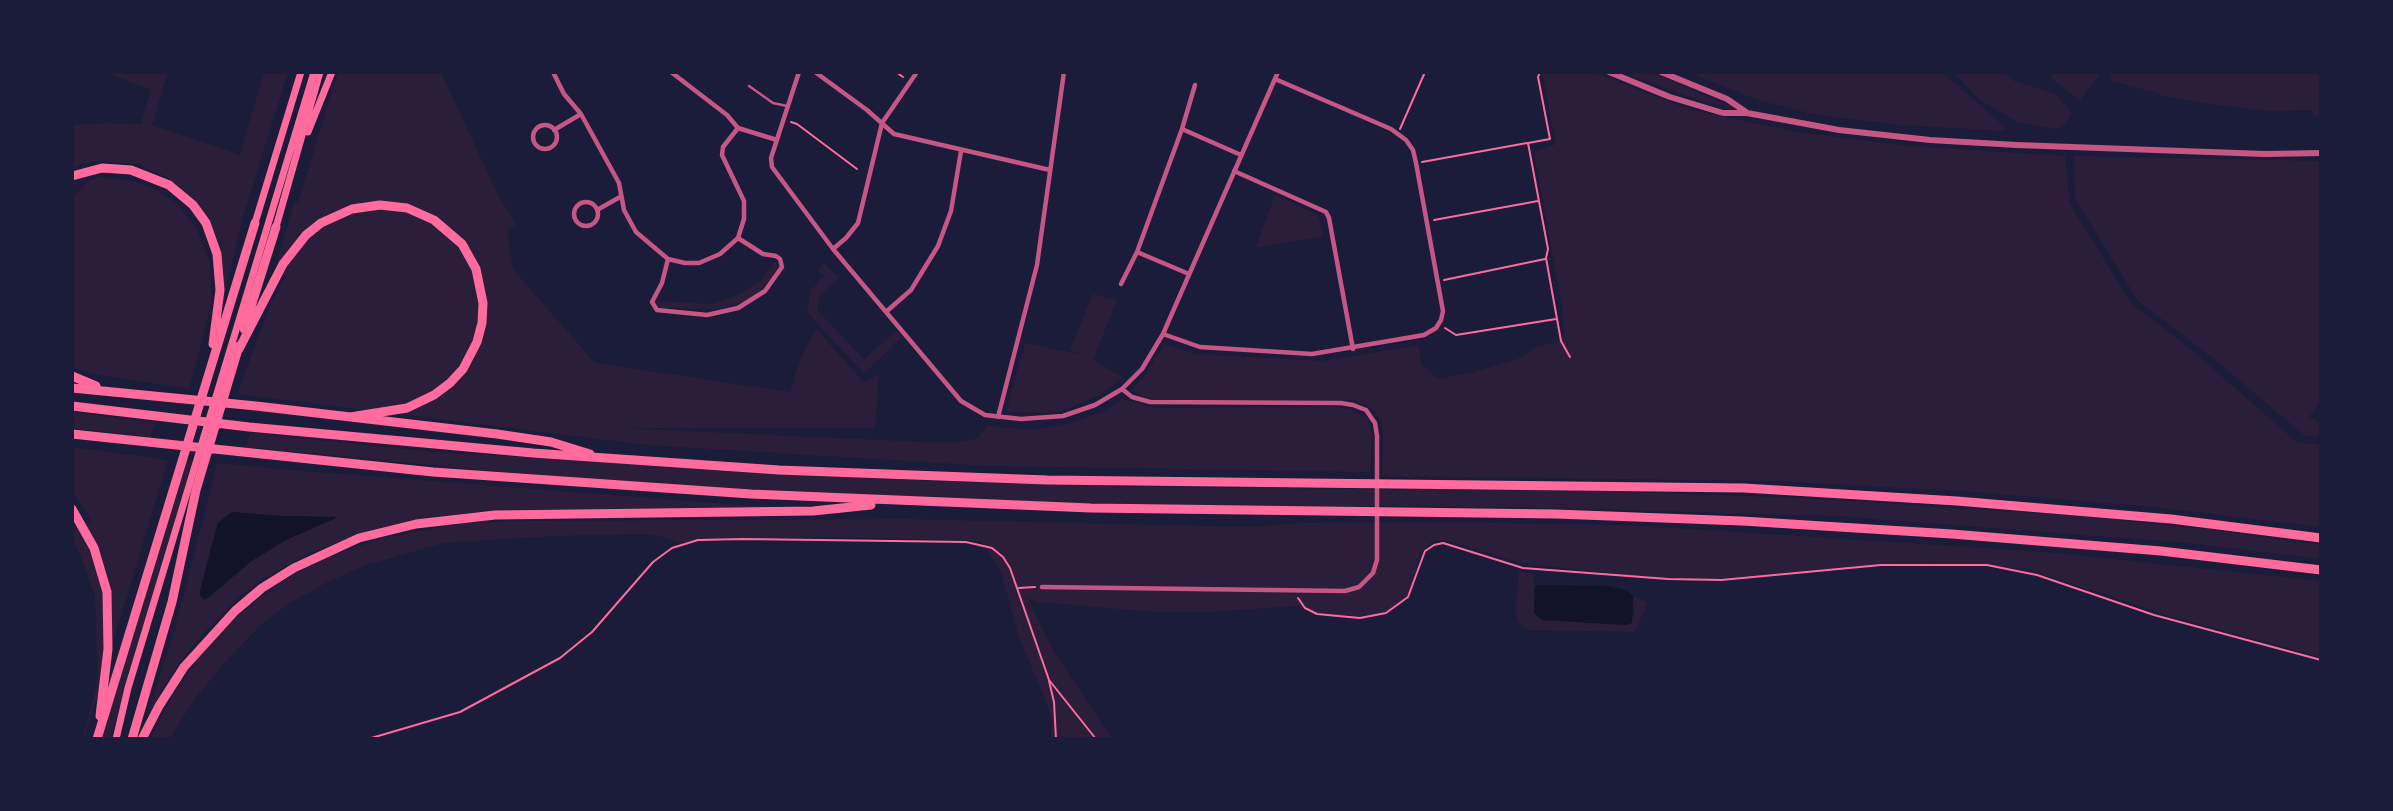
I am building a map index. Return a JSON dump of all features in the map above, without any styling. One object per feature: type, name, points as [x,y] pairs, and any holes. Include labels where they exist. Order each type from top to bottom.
[{"type":"highway","points":[[72,176],[103,168],[141,173],[169,185],[185,197],[200,214],[211,233],[219,266],[219,303],[210,365]]},
{"type":"highway","points":[[239,349],[283,264],[300,242],[321,223],[352,209],[380,205],[407,208],[434,220],[461,244],[476,269],[483,303],[477,342],[463,369],[434,395],[407,408],[350,417]]},
{"type":"highway","points":[[97,739],[255,223]]},
{"type":"highway","points":[[132,739],[170,611],[196,490],[276,227]]},
{"type":"highway","points":[[72,376],[104,390]]},
{"type":"highway","points":[[72,388],[256,406],[551,442],[608,459]]},
{"type":"highway","points":[[72,406],[249,427],[608,459],[779,470],[1047,480],[1744,488],[2158,517],[2321,538]]},
{"type":"highway","points":[[72,434],[533,480],[904,502],[1091,508],[1556,513],[1742,521],[2161,551],[2321,570]]},
{"type":"highway","points":[[142,739],[184,667],[213,632],[246,601],[271,582],[309,560],[376,533],[431,521],[495,515],[813,511],[904,502]]},
{"type":"highway","points":[[72,509],[94,548],[107,592],[108,649],[97,739]]},
{"type":"main road","points":[[255,223],[301,72]]},
{"type":"main road","points":[[116,739],[128,688],[314,72]]},
{"type":"main road","points":[[276,227],[320,72]]},
{"type":"main road","points":[[300,148],[332,72]]},
{"type":"street","points":[[553,72],[564,94],[581,114],[619,183],[620,197],[636,232],[668,259],[699,263],[720,254],[738,238],[744,219],[744,201],[722,155],[723,148],[738,128]]},
{"type":"street","points":[[671,72],[727,115],[738,128],[776,140]]},
{"type":"street","points":[[799,72],[776,140],[771,158],[772,167],[833,249],[961,401],[972,410],[998,418],[1032,419],[1063,416],[1095,405],[1122,389],[1142,369],[1163,334],[1278,72]]},
{"type":"street","points":[[815,72],[894,134],[1051,170]]},
{"type":"street","points":[[833,249],[858,223],[882,122],[917,72]]},
{"type":"street","points":[[998,418],[1037,265],[1064,72]]},
{"type":"street","points":[[1609,72],[1683,101],[1723,113],[1747,113],[1839,130],[1930,140],[2265,154],[2321,153]]},
{"type":"street","points":[[1661,72],[1727,99],[1747,113]]},
{"type":"street","points":[[1163,334],[1200,347],[1312,354],[1424,335],[1439,324],[1443,311],[1413,150],[1398,133],[1275,79]]},
{"type":"street","points":[[1121,284],[1137,252],[1182,129],[1195,85]]},
{"type":"street","points":[[554,130],[581,114]]},
{"type":"street","points":[[544,125],[554,130],[555,142],[550,147],[543,149],[536,145],[533,138],[537,128],[544,125]]},
{"type":"street","points":[[1182,129],[1241,155]]},
{"type":"street","points":[[887,311],[911,290],[938,246],[951,211],[961,151]]},
{"type":"street","points":[[1234,171],[1326,212],[1353,349]]},
{"type":"street","points":[[597,210],[620,197]]},
{"type":"street","points":[[589,202],[597,210],[598,218],[593,224],[585,226],[576,220],[575,209],[581,203],[589,202]]},
{"type":"street","points":[[668,259],[662,283],[653,297],[652,302],[657,310],[707,315],[738,308],[765,291],[782,267],[776,256],[763,254],[738,238]]},
{"type":"street","points":[[1137,252],[1189,274]]},
{"type":"street","points":[[1042,587],[1338,591],[1359,587],[1373,573],[1377,551],[1377,443],[1376,429],[1366,410],[1353,405],[1150,402],[1132,397],[1122,389]]},
{"type":"lane","points":[[749,86],[773,103],[788,106]]},
{"type":"path","points":[[896,72],[909,82]]},
{"type":"path","points":[[1398,133],[1425,72]]},
{"type":"path","points":[[1416,163],[1550,139],[1538,77],[1540,72]]},
{"type":"path","points":[[783,120],[797,124],[857,169]]},
{"type":"path","points":[[1528,143],[1548,249],[1546,258],[1561,341],[1570,357]]},
{"type":"path","points":[[1427,221],[1539,201]]},
{"type":"path","points":[[1438,281],[1546,258]]},
{"type":"path","points":[[1439,324],[1456,335],[1557,319]]},
{"type":"path","points":[[368,739],[460,712],[560,658],[592,632],[657,558],[671,548],[686,542],[704,540],[824,539],[974,543],[988,546],[1000,554],[1006,560],[1018,588],[1049,680],[1054,702],[1056,739]]},
{"type":"path","points":[[1297,590],[1299,602],[1317,614],[1360,618],[1386,614],[1408,597],[1425,551],[1443,543],[1523,568],[1668,579],[1721,580],[1881,565],[1987,565],[2027,572],[2154,615],[2321,660]]},
{"type":"path","points":[[1018,588],[1042,587]]},
{"type":"path","points":[[1049,680],[1096,739]]},
{"type":"shaded area","points":[[104,72],[168,72],[152,125],[240,155],[264,72],[288,72],[243,217],[224,296],[223,267],[217,241],[210,223],[197,203],[186,193],[168,178],[138,164],[104,161],[72,168],[72,125],[146,124],[141,122],[151,90]]},
{"type":"shaded area","points":[[338,72],[441,72],[498,195],[516,224],[507,231],[513,269],[595,363],[790,392],[801,357],[816,329],[864,382],[879,374],[875,428],[620,428],[946,443],[977,438],[988,425],[1034,429],[1059,426],[1103,412],[1122,399],[1154,408],[1339,407],[1353,410],[1368,419],[1372,437],[1370,472],[988,466],[647,445],[237,394],[270,306],[285,277],[277,261],[295,200],[298,203]]},
{"type":"shaded area","points":[[1542,72],[1593,72],[1691,110],[1798,132],[1909,146],[2065,156],[2070,204],[2131,303],[2187,346],[2298,443],[2321,444],[2321,527],[2143,506],[1959,491],[1774,481],[1382,476],[1383,434],[1380,419],[1373,409],[1362,403],[1349,400],[1148,401],[1132,390],[1145,375],[1164,344],[1194,354],[1321,361],[1419,345],[1421,363],[1438,379],[1474,372],[1520,358],[1534,348],[1559,341],[1564,334],[1562,307],[1534,152],[1556,144]]},
{"type":"shaded area","points":[[1621,72],[1650,72],[1737,109],[1701,101]]},
{"type":"shaded area","points":[[1688,72],[1942,72],[2005,127],[2004,131],[1901,125],[1817,115],[1758,100]]},
{"type":"shaded area","points":[[1953,72],[2003,72],[2014,81],[2056,94],[2072,113],[2062,127],[2053,129],[2017,122],[1980,100]]},
{"type":"shaded area","points":[[2055,72],[2102,72],[2080,100],[2050,78]]},
{"type":"shaded area","points":[[2110,72],[2321,72],[2321,115],[2313,116],[2312,110],[2268,111],[2158,95],[2161,94],[2111,81]]},
{"type":"shaded area","points":[[2074,156],[2321,161],[2321,400],[2309,417],[2321,423],[2321,437],[2305,436],[2213,358],[2138,301],[2075,196]]},
{"type":"shaded area","points":[[102,177],[136,182],[157,190],[177,204],[198,231],[210,263],[212,302],[189,389],[72,368],[72,198],[90,180]]},
{"type":"shaded area","points":[[1275,195],[1318,215],[1324,236],[1255,248]]},
{"type":"shaded area","points":[[775,261],[778,267],[775,276],[755,295],[738,304],[718,309],[660,308],[656,301],[711,304],[736,296],[760,281]]},
{"type":"shaded area","points":[[824,263],[839,277],[820,296],[817,310],[864,359],[897,330],[902,337],[864,374],[807,312],[811,290],[824,276],[818,270]]},
{"type":"shaded area","points":[[1093,294],[1117,300],[1093,360],[1123,377],[1102,394],[1067,409],[1049,413],[1006,412],[1025,343],[1079,354],[1070,350]]},
{"type":"shaded area","points":[[72,412],[155,423],[150,437],[72,428]]},
{"type":"shaded area","points":[[250,433],[435,452],[927,481],[1135,487],[1595,491],[1803,498],[2078,516],[2205,529],[2321,545],[2321,559],[2188,543],[1837,516],[1517,507],[1027,502],[703,487],[546,476],[245,447]]},
{"type":"shaded area","points":[[72,447],[168,460],[84,739],[98,682],[95,596],[72,539],[72,532],[92,520],[72,492]]},
{"type":"shaded area","points":[[187,460],[194,461],[110,739],[101,739]]},
{"type":"shaded area","points":[[217,463],[766,507],[494,510],[418,519],[372,530],[310,553],[258,582],[238,598],[193,645],[170,677],[147,717],[176,625]],"holes":[[[232,512],[336,517],[284,541],[250,562],[209,598],[200,591],[218,523]]]},
{"type":"shaded area","points":[[232,512],[338,517],[284,541],[250,562],[205,600],[200,596],[200,591],[218,523]]},
{"type":"shaded area","points":[[904,519],[1252,527],[1299,523],[1434,522],[1628,525],[2046,552],[2321,581],[2321,657],[2170,616],[2027,569],[1860,566],[1705,580],[1649,578],[1520,563],[1445,540],[1433,541],[1422,550],[1413,590],[1404,601],[1382,614],[1363,617],[1313,613],[1297,606],[1208,612],[1154,612],[1037,602],[1028,598],[1053,650],[1112,739],[1051,739],[1052,722],[1047,704],[1018,635],[1001,572],[981,541],[830,537],[693,540],[680,543],[657,535],[639,534],[554,536],[443,543],[366,565],[328,582],[288,604],[262,624],[225,662],[195,699],[169,739],[150,739],[183,679],[236,617],[286,579],[325,558],[382,538],[465,523]]},
{"type":"shaded area","points":[[1519,571],[1534,574],[1534,613],[1542,620],[1634,617],[1633,596],[1648,602],[1635,632],[1528,630],[1518,622],[1516,607]]},
{"type":"shaded area","points":[[1606,586],[1626,590],[1633,596],[1632,623],[1625,625],[1542,620],[1534,613],[1535,587]]}]
